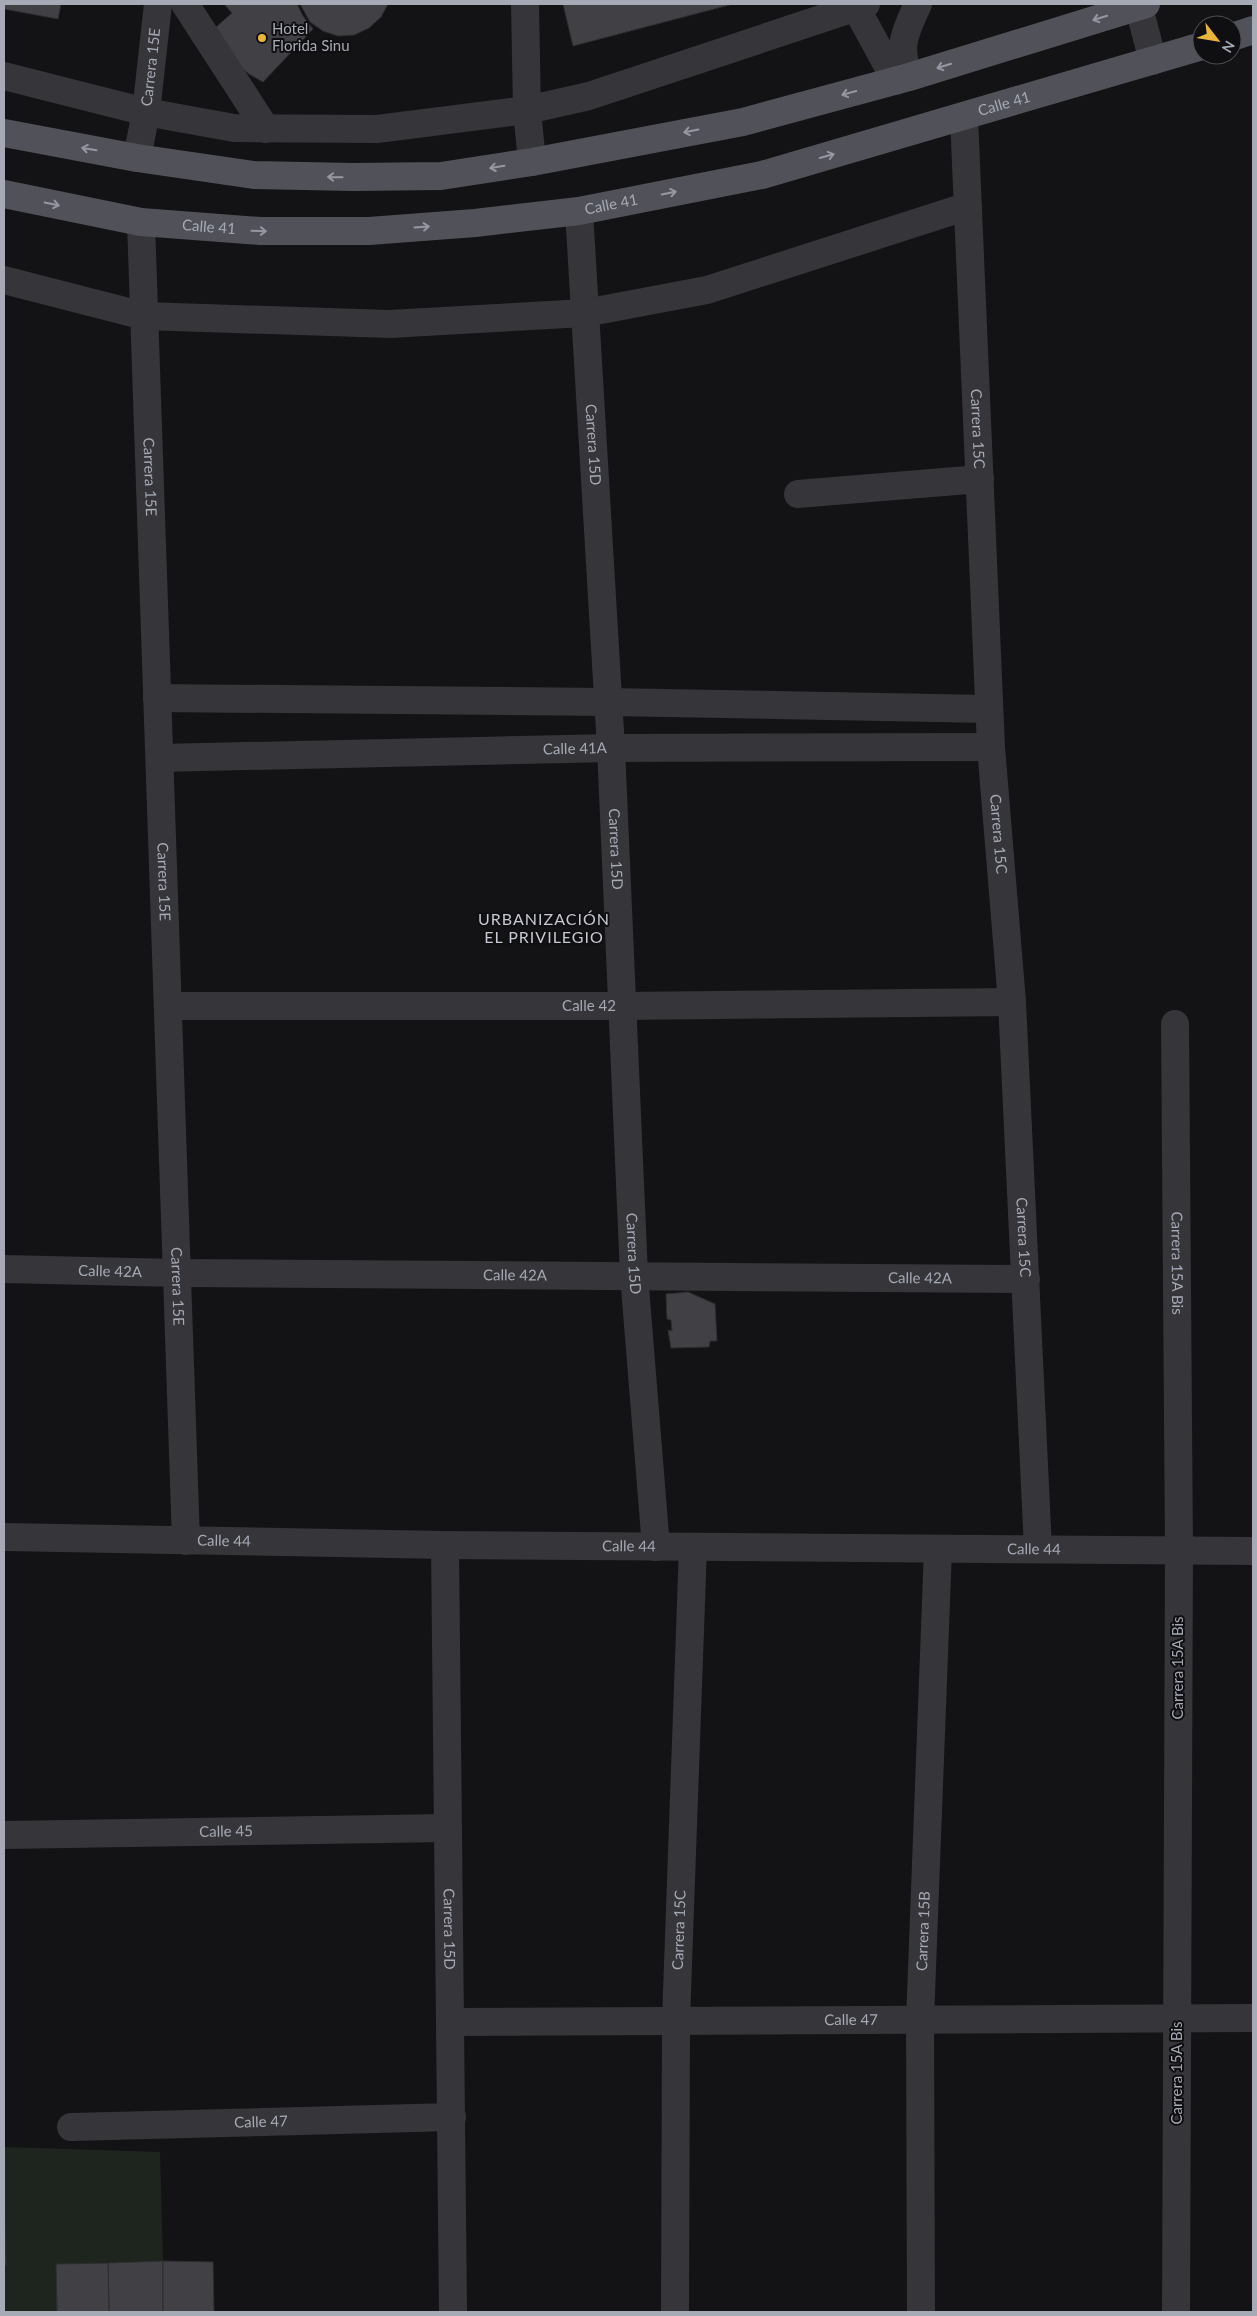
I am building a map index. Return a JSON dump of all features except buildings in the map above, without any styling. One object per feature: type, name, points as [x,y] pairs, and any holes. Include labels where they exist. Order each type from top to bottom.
[{"type":"main road","points":[[4,133],[136,158],[254,175],[441,176],[532,162],[743,122],[903,79],[1135,6]]},
{"type":"main road","name":"Calle 41","points":[[4,194],[141,222],[260,231],[369,231],[475,223],[579,211],[762,175],[1192,49]]},
{"type":"street","name":"Carrera 15E","points":[[136,158],[146,112],[158,4]]},
{"type":"street","points":[[185,4],[266,129]]},
{"type":"street","points":[[525,4],[527,110],[532,162]]},
{"type":"street","points":[[903,79],[904,35],[918,4]]},
{"type":"street","points":[[4,76],[146,112],[234,128],[377,129],[527,110],[589,96],[858,5],[903,79]]},
{"type":"street","points":[[1135,6],[1154,60]]},
{"type":"street","name":"Carrera 15C","points":[[964,117],[989,709],[1012,1002],[1038,1549]]},
{"type":"street","points":[[4,280],[144,316],[390,324],[585,313],[707,290],[968,206]]},
{"type":"street","name":"Carrera 15D","points":[[579,211],[609,702],[634,1275],[656,1547]]},
{"type":"street","name":"Carrera 15E","points":[[141,222],[186,1541]]},
{"type":"street","points":[[798,494],[980,478]]},
{"type":"street","points":[[157,698],[609,702],[989,709]]},
{"type":"street","name":"Calle 41A","points":[[160,758],[611,748],[991,747]]},
{"type":"street","name":"Calle 42","points":[[168,1006],[622,1006],[1012,1002]]},
{"type":"street","name":"Carrera 15A Bis","points":[[1175,1024],[1179,1550],[1176,2312]]},
{"type":"street","name":"Calle 42A","points":[[4,1269],[1026,1279]]},
{"type":"street","name":"Calle 44","points":[[4,1537],[445,1545],[1253,1551]]},
{"type":"street","name":"Carrera 15D","points":[[445,1545],[453,2312]]},
{"type":"street","name":"Carrera 15C","points":[[675,2312],[676,2020],[694,1547]]},
{"type":"street","name":"Carrera 15B","points":[[921,2312],[920,2021],[938,1548]]},
{"type":"street","name":"Calle 45","points":[[4,1835],[448,1828]]},
{"type":"street","name":"Calle 47","points":[[450,2022],[1253,2018]]},
{"type":"street","name":"Calle 47","points":[[71,2127],[452,2117]]},
{"type":"shaded area","points":[[4,2147],[160,2152],[163,2261],[57,2264],[57,2312],[4,2312]]},
{"type":"place","name":"Hotel Florida Sinu","points":[[262,38]]},
{"type":"district","name":"URBANIZACIÓN EL PRIVILEGIO","points":[[544,928]]}]
